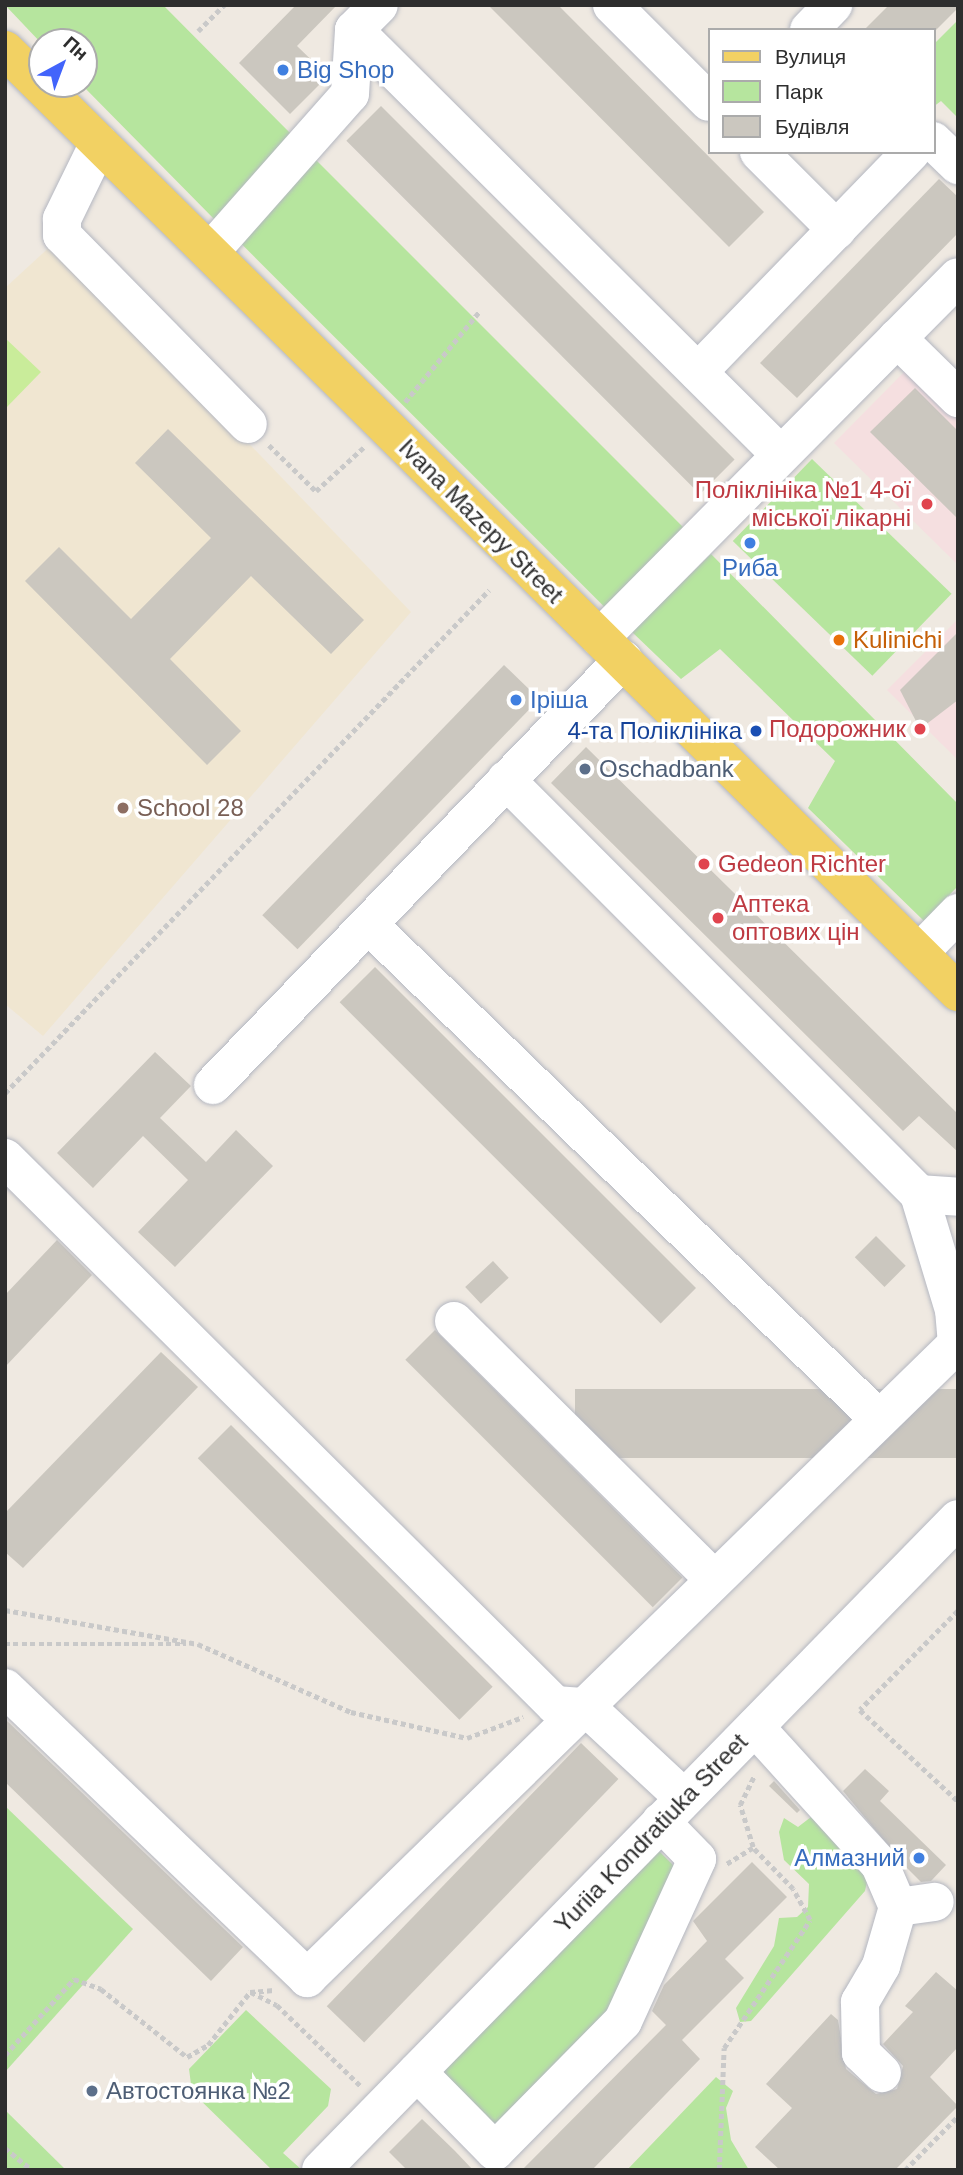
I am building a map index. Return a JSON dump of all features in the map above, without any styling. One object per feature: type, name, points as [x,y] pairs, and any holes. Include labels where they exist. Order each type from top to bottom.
[{"type":"main road","name":"Ivana Mazepy Street","points":[[10,65],[99,143],[958,992]]},
{"type":"street","points":[[612,5],[708,101]]},
{"type":"street","points":[[810,28],[833,5]]},
{"type":"street","points":[[210,252],[350,94],[366,18]]},
{"type":"street","points":[[366,18],[698,372],[781,455]]},
{"type":"street","points":[[99,143],[62,219],[62,235],[248,424]]},
{"type":"street","points":[[935,143],[958,165]]},
{"type":"street","points":[[761,154],[836,230]]},
{"type":"street","points":[[698,372],[909,154]]},
{"type":"street","points":[[213,1086],[506,780],[612,649],[781,455],[958,277]]},
{"type":"street","points":[[897,338],[958,398]]},
{"type":"street","points":[[5,1688],[307,1978],[571,1706],[713,1578],[958,1345],[954,1310],[919,1194],[506,780]]},
{"type":"street","points":[[919,953],[958,913]]},
{"type":"street","points":[[368,924],[879,1419]]},
{"type":"street","points":[[5,1158],[571,1706],[672,1810],[697,1858],[623,2021],[495,2151],[417,2072]]},
{"type":"street","points":[[919,1194],[958,1197]]},
{"type":"street","points":[[454,1321],[713,1578]]},
{"type":"street","name":"Yuriia Kondratiuka Street","points":[[334,2162],[383,2107],[958,1519]]},
{"type":"street","points":[[755,1727],[880,1865],[898,1907],[881,1966],[860,2002],[861,2053],[882,2073]]},
{"type":"street","points":[[898,1907],[936,1902]]},
{"type":"path","points":[[198,31],[224,5]]},
{"type":"path","points":[[248,424],[316,491],[385,426],[479,312]]},
{"type":"path","points":[[5,1093],[489,590]]},
{"type":"path","points":[[5,1610],[198,1644],[351,1712],[467,1738],[571,1706]]},
{"type":"path","points":[[958,1611],[860,1710],[958,1801]]},
{"type":"path","points":[[5,1644],[198,1644]]},
{"type":"path","points":[[719,2170],[724,2048],[810,1920],[793,1889],[753,1848],[740,1805],[754,1776]]},
{"type":"path","points":[[691,1871],[716,1873],[753,1848]]},
{"type":"path","points":[[5,2055],[75,1979],[101,1989],[187,2057],[208,2045],[250,1992],[290,1989],[307,1978]]},
{"type":"path","points":[[250,1992],[277,2005],[383,2107]]},
{"type":"path","points":[[905,2170],[958,2116]]},
{"type":"path","points":[[5,2148],[32,2170]]},
{"type":"shaded area","name":"School 28","points":[[55,242],[411,612],[43,1036],[5,1004],[5,288]]},
{"type":"shaded area","name":"Поліклініка №1 4-ої міської лікарні","points":[[906,370],[958,420],[958,565],[834,443]]},
{"type":"shaded area","points":[[958,619],[958,760],[887,690]]},
{"type":"green space","points":[[5,5],[163,5],[295,138],[215,220],[95,98],[98,98],[98,28],[28,29]]},
{"type":"green space","points":[[958,20],[958,118],[941,101],[935,106],[935,43]]},
{"type":"green space","points":[[316,160],[684,528],[604,607],[237,239]]},
{"type":"green space","points":[[5,338],[41,372],[5,409]]},
{"type":"green space","points":[[812,459],[952,594],[872,676],[733,541]]},
{"type":"green space","points":[[711,554],[958,804],[958,886],[924,921],[808,808],[835,761],[720,649],[681,679],[632,632]]},
{"type":"green space","points":[[5,1806],[133,1929],[5,2072]]},
{"type":"green space","points":[[811,1817],[827,1821],[868,1877],[865,1891],[751,2021],[740,2022],[736,2008],[774,1946],[779,1918],[797,1917],[808,1907],[809,1884],[784,1860],[779,1832],[784,1818],[798,1827]]},
{"type":"green space","points":[[657,1849],[678,1870],[613,2014],[497,2131],[437,2071]]},
{"type":"green space","points":[[246,2010],[331,2089],[328,2106],[283,2153],[302,2170],[272,2170],[192,2092],[189,2069]]},
{"type":"green space","points":[[716,2077],[733,2091],[726,2108],[731,2140],[749,2170],[627,2170]]},
{"type":"green space","points":[[5,2110],[66,2170],[5,2170]]},
{"type":"building","name":"Big Shop","points":[[296,5],[337,5],[297,46],[328,76],[290,114],[239,63]]},
{"type":"building","points":[[488,5],[558,5],[764,212],[729,247]]},
{"type":"building","points":[[889,5],[958,5],[936,30],[866,28]]},
{"type":"building","points":[[381,106],[735,460],[700,494],[346,141]]},
{"type":"building","points":[[939,179],[958,197],[958,233],[797,398],[760,363]]},
{"type":"building","points":[[915,388],[958,431],[958,519],[870,432]]},
{"type":"building","points":[[168,429],[364,620],[331,654],[251,576],[170,659],[241,731],[207,765],[25,581],[59,547],[131,619],[211,538],[135,463]]},
{"type":"building","points":[[958,632],[958,700],[920,729],[900,690]]},
{"type":"building","points":[[504,665],[539,699],[298,949],[262,915]]},
{"type":"building","points":[[586,747],[958,1114],[958,1152],[919,1116],[903,1131],[551,783]]},
{"type":"building","points":[[375,967],[696,1288],[661,1323],[340,1002]]},
{"type":"building","points":[[155,1052],[191,1086],[160,1118],[206,1162],[236,1130],[273,1166],[175,1267],[138,1232],[188,1180],[143,1136],[93,1188],[57,1153]]},
{"type":"building","points":[[876,1236],[906,1266],[884,1287],[855,1257]]},
{"type":"building","points":[[57,1240],[92,1275],[5,1367],[5,1295]]},
{"type":"building","points":[[493,1261],[509,1278],[481,1304],[465,1287]]},
{"type":"building","points":[[435,1330],[682,1577],[653,1607],[405,1360]]},
{"type":"building","points":[[161,1352],[198,1387],[23,1568],[5,1552],[5,1513]]},
{"type":"building","points":[[575,1389],[958,1389],[958,1458],[575,1458]]},
{"type":"building","points":[[231,1425],[493,1687],[459,1720],[198,1458]]},
{"type":"building","points":[[5,1719],[243,1947],[211,1981],[5,1782]]},
{"type":"building","points":[[581,1743],[618,1779],[364,2042],[327,2006]]},
{"type":"building","points":[[865,1769],[889,1791],[880,1801],[946,1865],[931,1881],[921,1882],[904,1865],[843,1791]]},
{"type":"building","points":[[774,1781],[800,1810],[797,1813],[769,1786]]},
{"type":"building","points":[[752,1862],[787,1897],[725,1959],[744,1978],[682,2040],[700,2059],[592,2170],[522,2170],[666,2025],[652,2011],[664,1985],[707,1941],[693,1921]]},
{"type":"building","points":[[936,1972],[958,1991],[958,2047],[930,2077],[958,2106],[895,2170],[780,2170],[755,2147],[792,2108],[766,2084],[831,2014],[838,2020],[846,2069],[876,2094],[897,2089],[903,2066],[883,2044],[913,2012],[905,2006]]},
{"type":"building","points":[[422,2119],[473,2170],[407,2170],[389,2152]]},
{"type":"place","name":"Big Shop","points":[[283,70]]},
{"type":"place","name":"Поліклініка №1 4-ої міської лікарні","points":[[927,504]]},
{"type":"place","name":"Риба","points":[[750,543]]},
{"type":"place","name":"Kulinichi","points":[[839,640]]},
{"type":"place","name":"Іріша","points":[[516,700]]},
{"type":"place","name":"Подорожник","points":[[920,729]]},
{"type":"place","name":"4-та Поліклініка","points":[[756,731]]},
{"type":"place","name":"Oschadbank","points":[[585,769]]},
{"type":"place","name":"School 28","points":[[123,808]]},
{"type":"place","name":"Gedeon Richter","points":[[704,864]]},
{"type":"place","name":"Аптека оптових цін","points":[[718,918]]},
{"type":"place","name":"Алмазний","points":[[919,1858]]},
{"type":"place","name":"Автостоянка №2","points":[[92,2091]]}]
